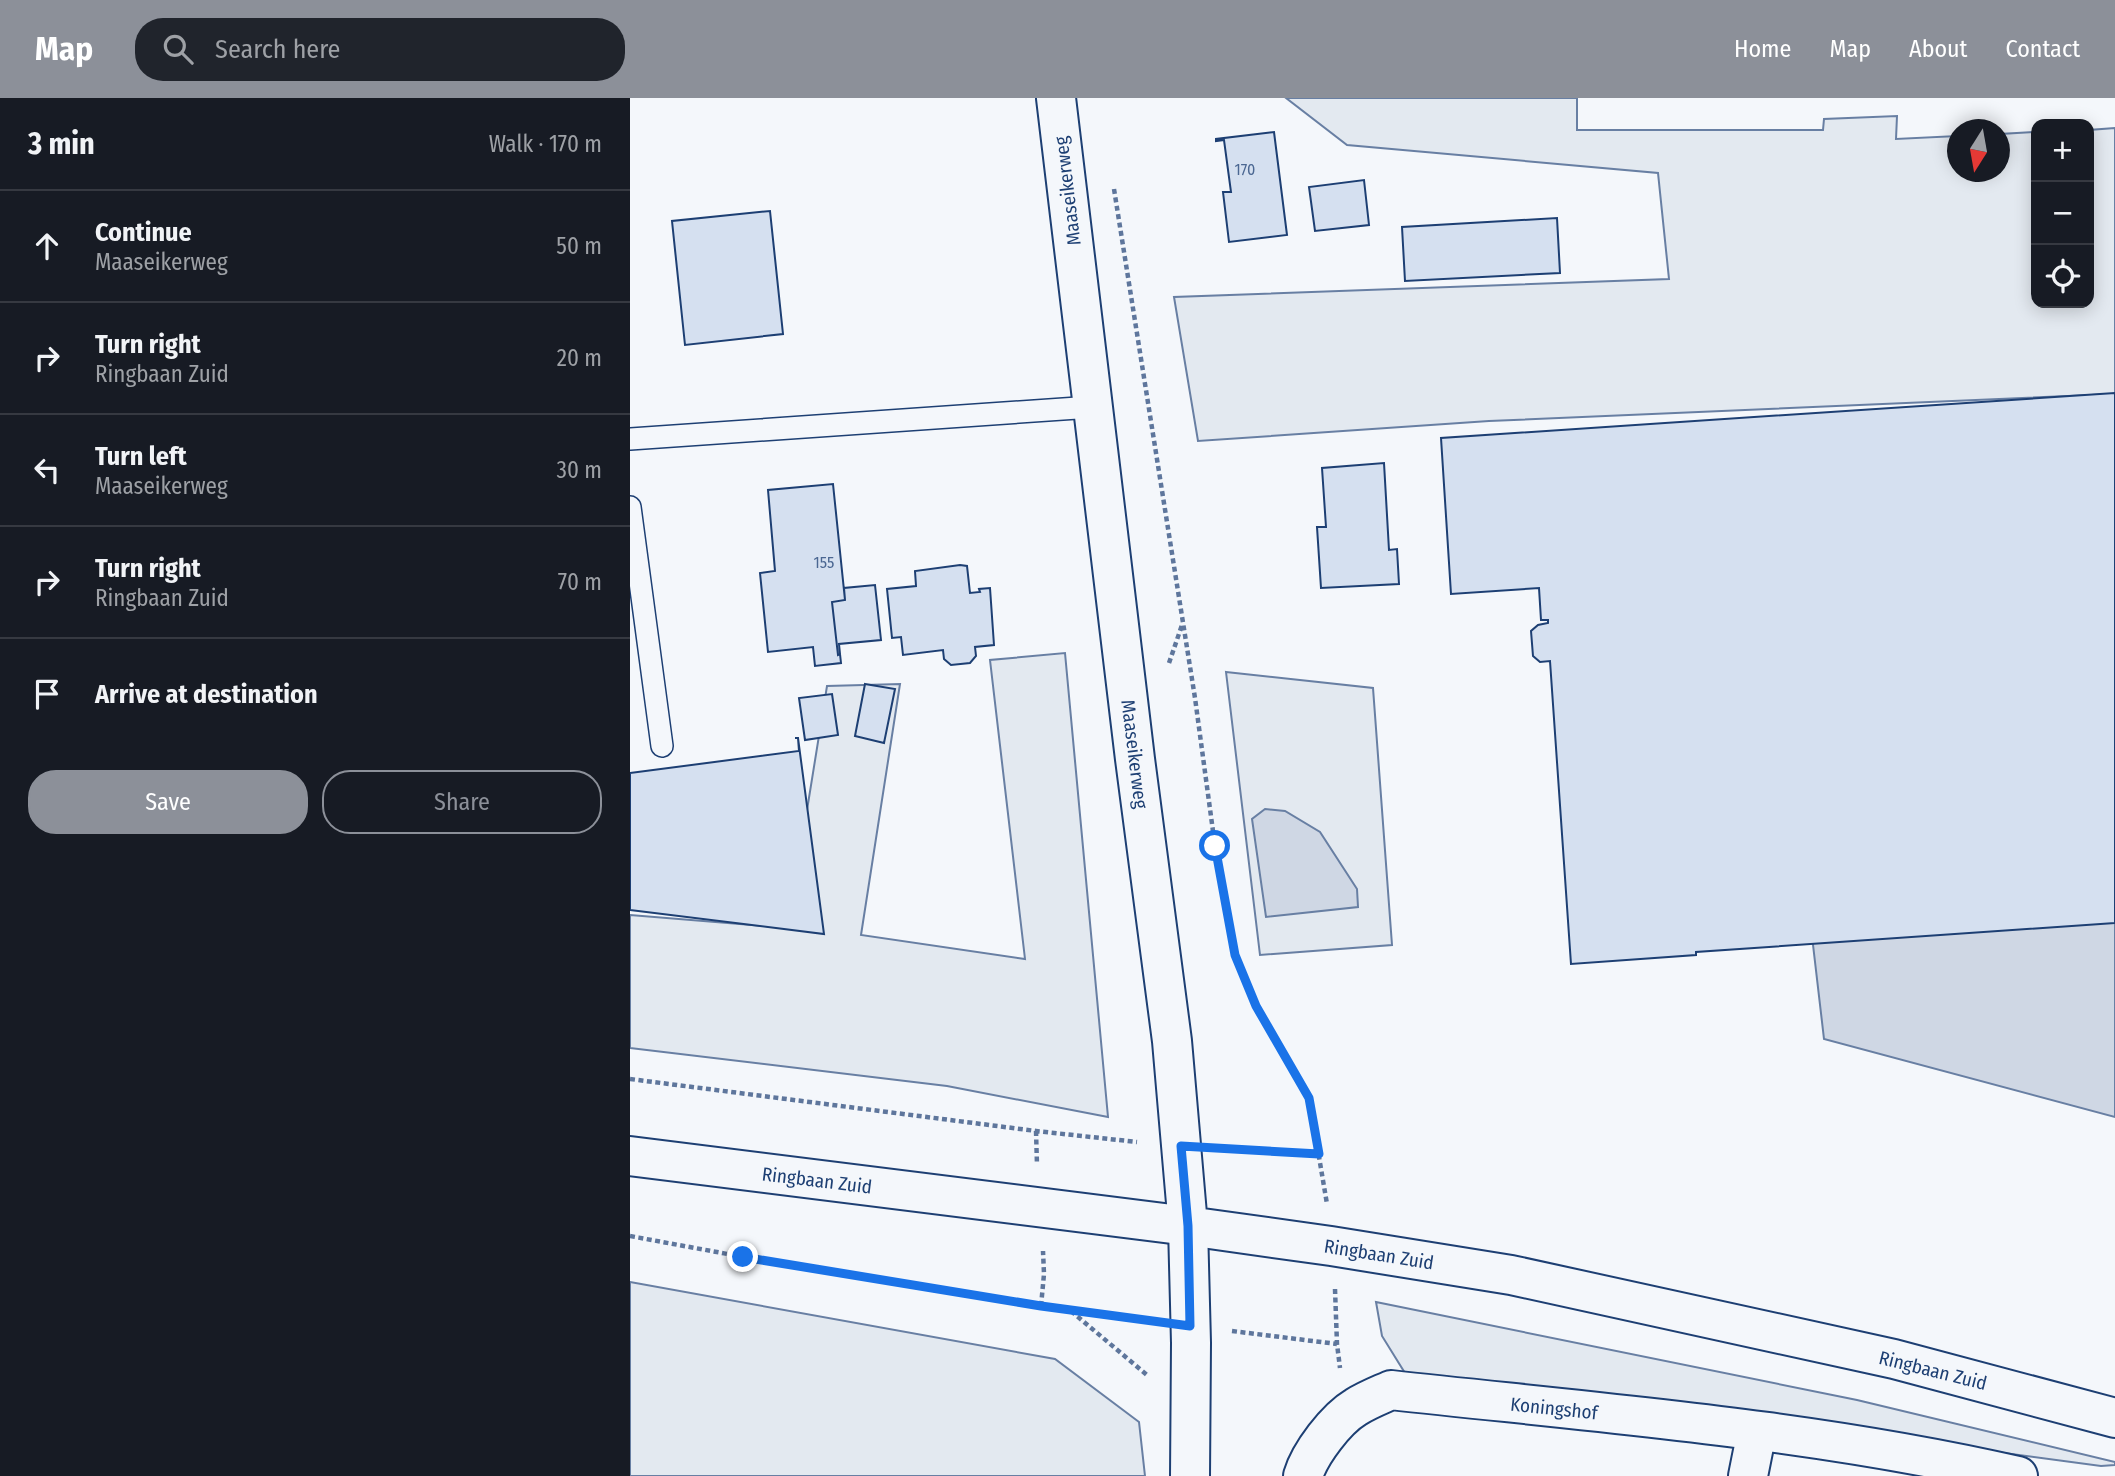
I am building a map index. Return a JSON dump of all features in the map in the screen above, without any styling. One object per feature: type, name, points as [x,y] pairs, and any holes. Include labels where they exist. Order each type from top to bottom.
[{"type":"main road","name":"Maaseikerweg","points":[[1056,98],[1172,1041],[1188,1226],[1190,1476]]},
{"type":"main road","name":"Ringbaan Zuid","points":[[630,1156],[1188,1226],[1511,1275],[1894,1359],[2115,1418]]},
{"type":"main road","name":"Koningshof","points":[[1303,1476],[1321,1441],[1354,1407],[1391,1390],[1757,1431],[1952,1461],[2018,1476]]},
{"type":"main road","points":[[1748,1476],[1757,1431]]},
{"type":"lane","points":[[630,439],[1092,407]]},
{"type":"lane","points":[[630,507],[662,746]]},
{"type":"path","points":[[630,1079],[1049,1133],[1181,1146],[1319,1154],[1309,1098],[1256,1006],[1235,955],[1215,846],[1195,698],[1121,230]]},
{"type":"path","points":[[630,1236],[1070,1310],[1337,1344]]},
{"type":"path","points":[[1070,1310],[1190,1412]]},
{"type":"shaded area","points":[[1286,98],[1577,98],[1577,130],[1823,130],[1824,119],[1897,116],[1896,139],[1947,136],[1947,182],[2010,182],[2010,133],[2031,132],[2031,308],[2094,308],[2094,130],[2115,128],[2115,394],[1489,421],[1198,441],[1174,297],[1669,279],[1658,173],[1347,145]]},
{"type":"shaded area","points":[[1065,653],[1108,1117],[947,1086],[630,1048],[630,915],[788,928],[827,686],[900,684],[861,935],[1025,959],[990,660]]},
{"type":"shaded area","points":[[1226,672],[1373,688],[1392,945],[1260,955]]},
{"type":"shaded area","points":[[1265,809],[1285,811],[1320,832],[1357,889],[1358,907],[1266,917],[1252,819]]},
{"type":"shaded area","points":[[2115,904],[2115,1117],[1824,1039],[1810,919]]},
{"type":"shaded area","points":[[630,1282],[1055,1359],[1139,1422],[1145,1476],[630,1476]]},
{"type":"shaded area","points":[[1376,1302],[1857,1400],[2115,1462],[2115,1465],[2101,1466],[1405,1373],[1382,1336]]},
{"type":"building","points":[[1274,132],[1287,235],[1229,242],[1223,192],[1231,192],[1224,140],[1216,139]]},
{"type":"building","points":[[1364,180],[1369,225],[1315,231],[1309,187]]},
{"type":"building","points":[[770,211],[783,334],[685,345],[672,221]]},
{"type":"building","points":[[1557,218],[1560,273],[1405,281],[1402,227]]},
{"type":"building","points":[[2115,393],[2115,923],[1696,952],[1696,955],[1571,964],[1550,661],[1540,662],[1533,656],[1531,631],[1538,625],[1548,623],[1548,620],[1541,620],[1539,588],[1451,594],[1441,438]]},
{"type":"building","points":[[1384,463],[1389,550],[1397,549],[1399,584],[1321,588],[1317,527],[1326,527],[1322,468]]},
{"type":"building","points":[[833,484],[845,600],[832,602],[841,663],[815,666],[813,647],[768,652],[760,573],[775,571],[768,490]]},
{"type":"building","points":[[967,566],[970,593],[990,588],[994,645],[975,647],[976,656],[970,663],[951,665],[944,659],[943,650],[903,655],[901,637],[892,638],[887,589],[916,586],[915,571]]},
{"type":"building","points":[[875,585],[881,640],[839,644],[838,655],[832,602],[845,600],[844,588]]},
{"type":"building","points":[[865,684],[895,689],[884,743],[855,736]]},
{"type":"building","points":[[832,694],[838,735],[805,740],[799,698]]},
{"type":"building","points":[[798,738],[824,934],[630,910],[630,773],[799,751]]},
{"type":"route","points":[[743,1257],[1041,1306],[1190,1326],[1188,1226],[1181,1146],[1319,1154],[1309,1098],[1256,1006],[1235,955],[1215,846]]}]
